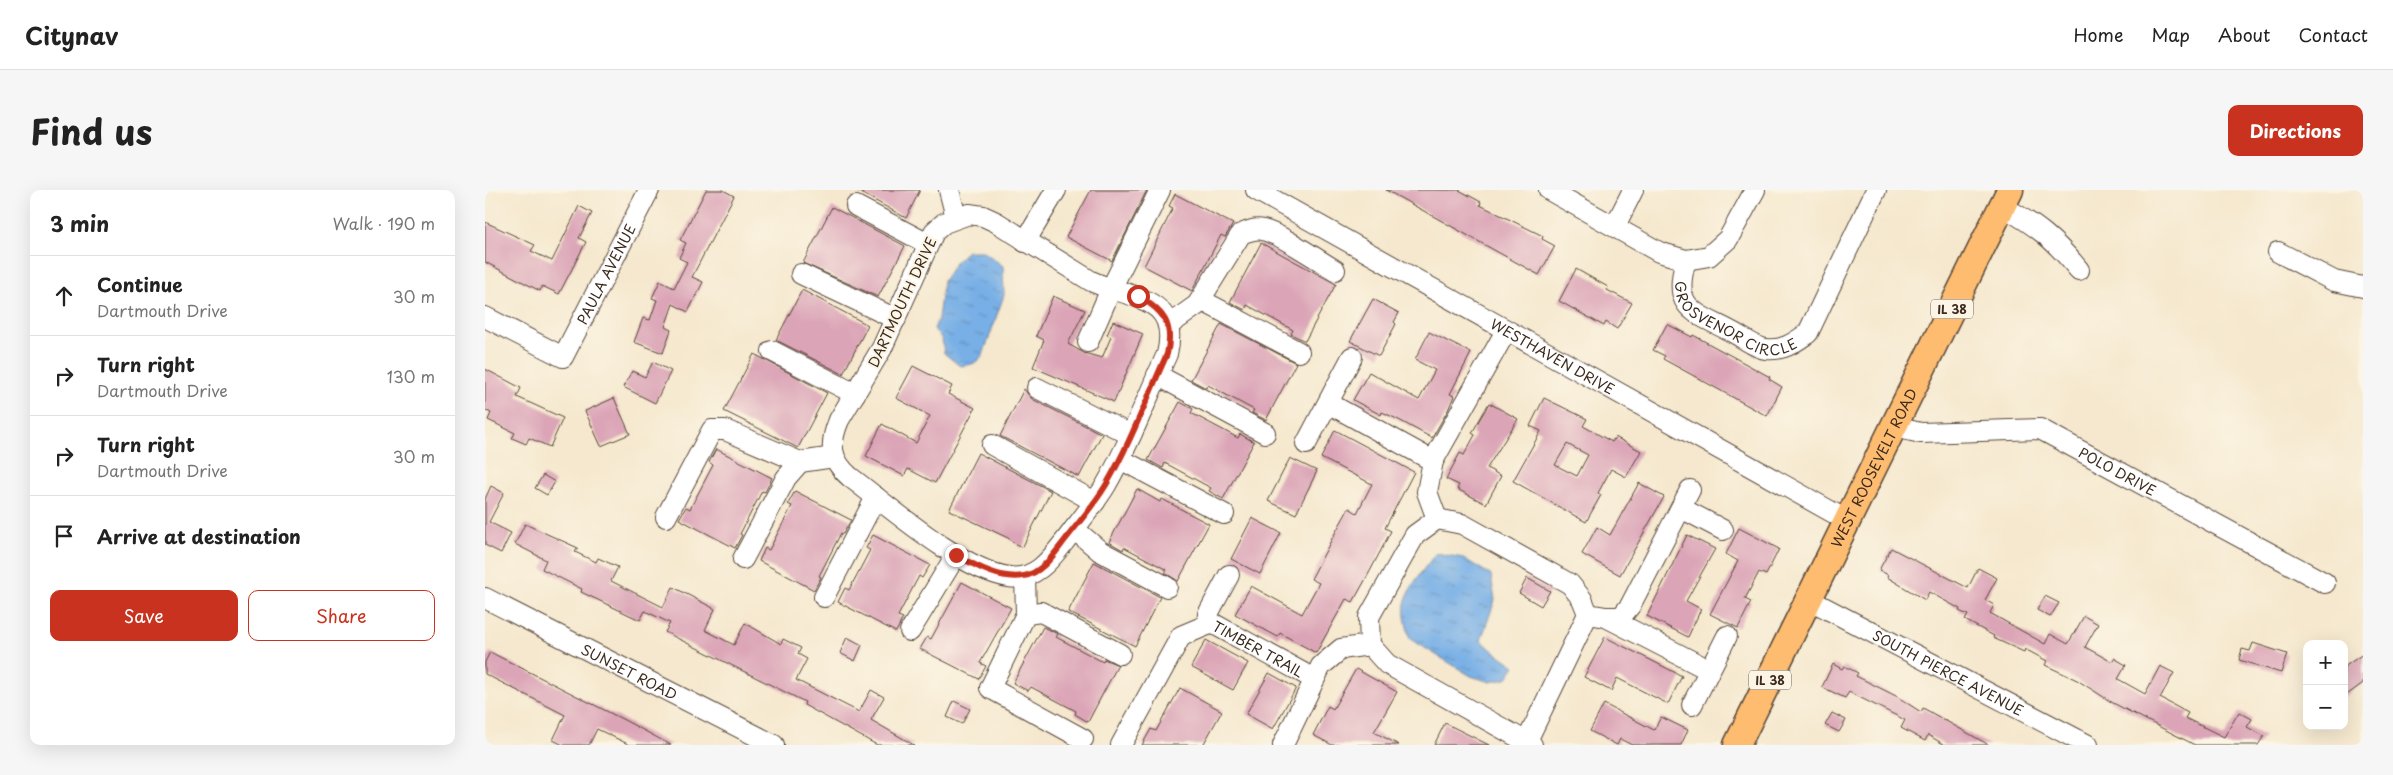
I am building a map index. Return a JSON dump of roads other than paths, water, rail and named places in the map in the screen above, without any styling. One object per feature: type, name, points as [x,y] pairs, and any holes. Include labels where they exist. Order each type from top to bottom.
[{"type":"main road","name":"WEST ROOSEVELT ROAD","points":[[1737,745],[1810,600],[2006,198]]},
{"type":"street","name":"PAULA AVENUE","points":[[485,317],[563,357],[649,190]]},
{"type":"street","points":[[666,518],[712,430],[725,430],[801,462],[834,457],[839,468],[956,555],[994,573],[1011,577],[1025,576],[1037,572],[1051,558],[1095,502],[1119,459],[1157,375],[1170,340],[1169,326],[1151,304],[1138,296],[1091,282],[996,222],[983,216],[969,214],[956,217],[949,190]]},
{"type":"street","points":[[1025,242],[1056,190]]},
{"type":"street","points":[[1088,342],[1111,289],[1160,190]]},
{"type":"street","name":"WESTHAVEN DRIVE","points":[[1256,190],[1848,521]]},
{"type":"street","points":[[1549,190],[1659,252],[1686,260],[1709,256],[1728,239],[1755,190]]},
{"type":"street","points":[[1615,226],[1633,190]]},
{"type":"street","name":"GROSVENOR CIRCLE","points":[[1686,260],[1680,280],[1682,295],[1689,309],[1765,349],[1788,347],[1808,333],[1875,190]]},
{"type":"street","points":[[2006,198],[2029,221],[2059,244],[2079,270]]},
{"type":"street","points":[[857,206],[927,244]]},
{"type":"street","name":"DARTMOUTH DRIVE","points":[[834,457],[834,432],[839,420],[869,372],[895,319],[927,244],[934,232],[944,223],[956,217]]},
{"type":"street","points":[[1169,326],[1197,305],[1241,234],[1250,230],[1262,229],[1276,235],[1335,270]]},
{"type":"street","points":[[2278,252],[2335,282],[2363,287]]},
{"type":"street","points":[[801,274],[895,319]]},
{"type":"street","points":[[1201,300],[1299,352]]},
{"type":"street","points":[[1437,519],[1427,492],[1433,461],[1506,331]]},
{"type":"street","points":[[772,351],[855,394]]},
{"type":"street","points":[[1306,444],[1353,357]]},
{"type":"street","points":[[1157,375],[1265,433]]},
{"type":"street","points":[[1037,388],[1131,435]]},
{"type":"street","points":[[1328,403],[1433,461]]},
{"type":"street","name":"POLO DRIVE","points":[[1894,427],[1921,433],[2040,429],[2325,583]]},
{"type":"street","points":[[992,445],[1095,502]]},
{"type":"street","points":[[1119,459],[1224,514]]},
{"type":"street","points":[[743,559],[786,478],[801,462]]},
{"type":"street","points":[[824,597],[876,497]]},
{"type":"street","points":[[1597,615],[1621,617],[1630,606],[1686,499],[1723,530]]},
{"type":"street","points":[[1597,615],[1528,744],[1387,664],[1370,645],[1369,616],[1415,535],[1437,519],[1462,524],[1570,584],[1581,599],[1597,615],[1709,670]]},
{"type":"street","points":[[1074,529],[1100,551],[1167,587]]},
{"type":"street","points":[[911,631],[956,555]]},
{"type":"street","points":[[1025,576],[1027,614],[990,688],[1083,739]]},
{"type":"street","points":[[1207,625],[1208,614],[1229,576]]},
{"type":"street","name":"SUNSET ROAD","points":[[485,598],[774,745]]},
{"type":"street","name":"SOUTH PIERCE AVENUE","points":[[1810,600],[2088,745]]},
{"type":"street","points":[[1027,614],[1041,612],[1120,654]]},
{"type":"street","name":"TIMBER TRAIL","points":[[1121,745],[1181,636],[1212,623],[1314,679]]},
{"type":"street","points":[[1692,705],[1727,636]]},
{"type":"street","name":"TIMBER TRAIL","points":[[1283,745],[1321,666],[1341,649],[1370,645]]},
{"type":"water","points":[[967,251],[983,251],[1003,266],[1004,295],[983,355],[973,363],[960,366],[944,353],[942,339],[934,329],[938,319],[943,281],[957,260]]},
{"type":"water","points":[[1436,553],[1463,558],[1491,575],[1495,600],[1481,640],[1515,666],[1506,679],[1490,682],[1471,676],[1410,639],[1406,624],[1406,600],[1415,582]]}]
